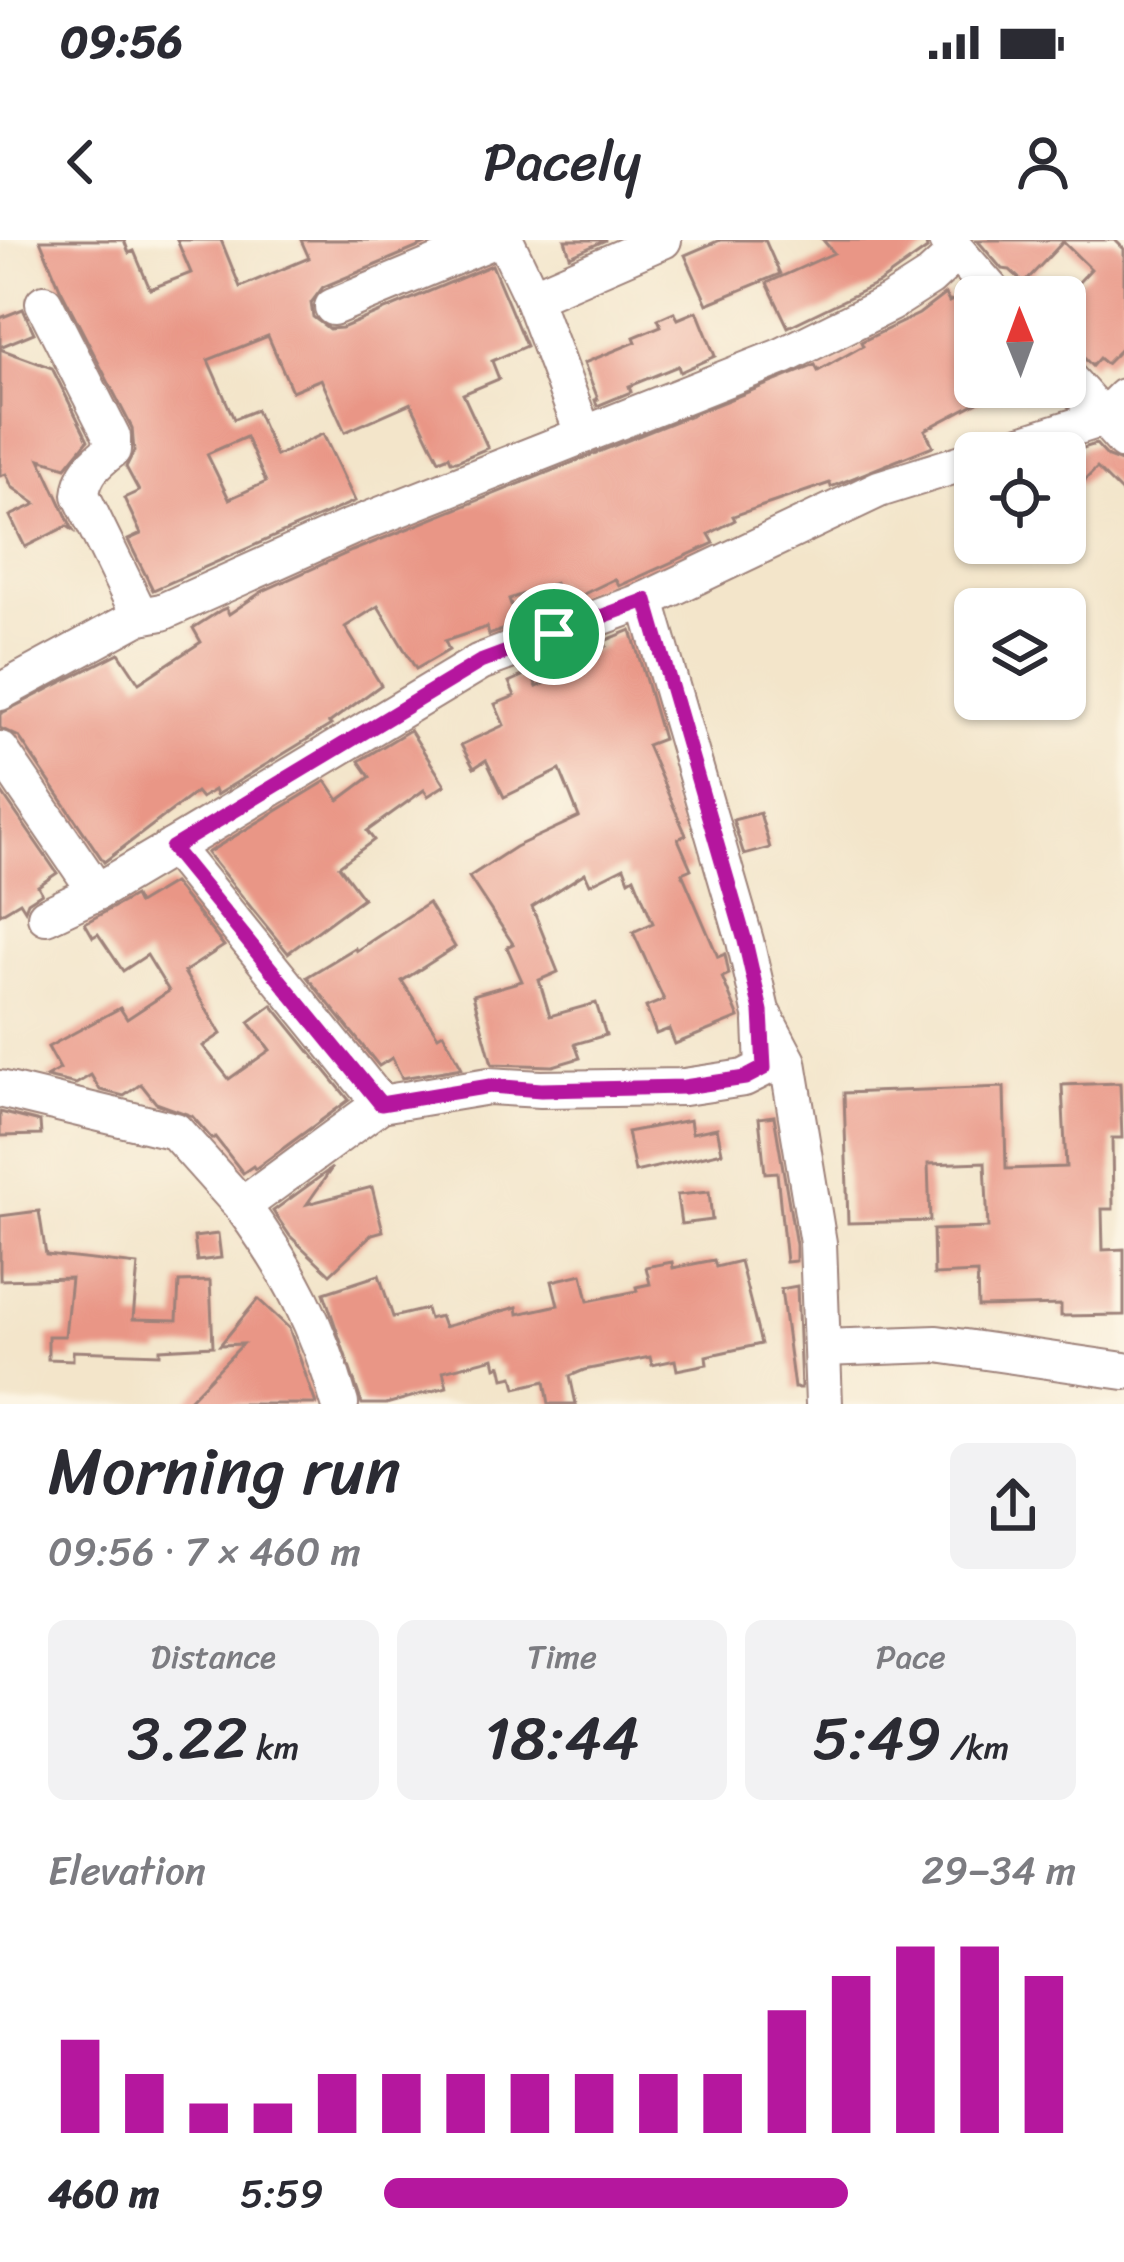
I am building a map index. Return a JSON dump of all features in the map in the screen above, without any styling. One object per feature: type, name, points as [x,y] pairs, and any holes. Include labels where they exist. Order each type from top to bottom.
[{"type":"street","points":[[333,308],[494,240]]},
{"type":"street","points":[[505,240],[532,297],[583,433]]},
{"type":"street","points":[[532,297],[663,240]]},
{"type":"street","points":[[0,692],[140,616],[162,613],[349,528],[783,356],[890,303],[929,278],[952,246],[978,276]]},
{"type":"street","points":[[44,303],[112,436],[112,449],[93,464],[81,495],[140,616]]},
{"type":"street","points":[[1086,393],[1117,419]]},
{"type":"street","points":[[1070,432],[1117,419]]},
{"type":"street","points":[[46,916],[97,892],[480,662],[646,600],[879,489],[954,466]]},
{"type":"street","points":[[242,1206],[381,1104],[490,1086],[541,1090],[684,1087],[745,1078],[764,1068],[761,1011],[745,941],[646,600]]},
{"type":"street","points":[[0,750],[97,892]]},
{"type":"street","points":[[172,848],[381,1104]]},
{"type":"street","points":[[761,1011],[788,1062],[806,1153],[818,1243],[822,1348],[818,1403]]},
{"type":"street","points":[[0,1089],[175,1131],[242,1206],[283,1261],[308,1313],[340,1404]]},
{"type":"street","points":[[822,1348],[937,1345],[1124,1371]]},
{"type":"building","points":[[40,240],[124,240],[129,253],[134,251],[150,289],[191,273],[177,240],[221,240],[240,287],[309,258],[301,240],[435,240],[323,287],[311,303],[313,317],[329,329],[342,328],[492,265],[526,346],[492,361],[499,379],[463,394],[488,448],[457,461],[449,456],[439,460],[411,403],[345,432],[321,379],[292,391],[268,336],[208,360],[234,419],[256,410],[276,456],[323,434],[355,501],[153,590],[128,540],[141,534],[124,498],[139,491],[126,467],[134,451],[132,428]],"holes":[[[246,437],[266,482],[229,499],[207,454]]]},
{"type":"building","points":[[565,240],[606,240],[570,256]]},
{"type":"building","points":[[720,240],[765,240],[780,274],[707,304],[685,255]]},
{"type":"building","points":[[823,240],[925,240],[927,249],[879,283],[788,327],[767,283],[834,253]]},
{"type":"building","points":[[977,240],[1115,240],[1124,249],[1124,346],[1106,364],[1099,358],[1092,366],[1086,360],[1084,276],[1091,269],[1063,242],[1031,276],[1002,269]]},
{"type":"building","points":[[945,294],[949,302],[954,300],[954,408],[966,408],[925,430],[933,446],[831,487],[830,483],[733,516],[735,520],[709,534],[714,543],[619,586],[615,579],[565,603],[555,583],[509,599],[518,624],[489,635],[487,627],[445,641],[449,650],[416,669],[378,606],[345,627],[381,685],[331,725],[216,795],[214,790],[201,798],[196,792],[104,862],[19,737],[0,728],[0,714],[119,653],[139,683],[201,642],[193,628],[221,610],[226,608],[229,614],[263,591],[352,551],[815,365],[818,371],[863,346],[861,342],[919,314]]},
{"type":"building","points":[[23,309],[34,333],[0,347],[0,318]]},
{"type":"building","points":[[697,311],[715,356],[629,386],[631,392],[597,406],[584,363],[636,342],[634,337],[661,326],[658,319],[674,312],[678,319]]},
{"type":"building","points":[[0,349],[52,368],[88,440],[66,467],[40,459],[73,530],[67,526],[25,547],[10,516],[36,504],[12,487],[6,474],[0,476]]},
{"type":"building","points":[[1096,444],[1108,457],[1124,463],[1124,495],[1097,468],[1086,479],[1086,447]]},
{"type":"building","points":[[631,630],[663,739],[647,745],[686,835],[678,839],[691,869],[682,873],[718,957],[725,954],[729,974],[722,977],[739,1018],[675,1044],[669,1029],[656,1034],[646,1007],[664,1000],[633,932],[653,923],[634,877],[629,880],[624,867],[590,884],[585,873],[532,907],[558,972],[539,980],[550,1016],[596,1003],[606,1035],[575,1044],[580,1058],[553,1066],[492,1064],[473,995],[522,981],[507,947],[513,944],[469,877],[515,847],[579,817],[560,770],[504,797],[486,760],[474,768],[461,745],[504,725],[495,704],[515,696],[509,682],[531,672],[537,687],[578,669],[573,659]]},
{"type":"building","points":[[410,730],[445,785],[428,796],[424,790],[367,831],[374,840],[339,866],[363,898],[288,953],[207,853],[326,781],[339,800],[370,777],[359,761]]},
{"type":"building","points":[[0,790],[57,873],[38,886],[42,893],[25,910],[20,902],[0,914]]},
{"type":"building","points":[[760,813],[770,848],[744,855],[733,820]]},
{"type":"building","points":[[173,883],[224,946],[184,972],[221,1034],[203,1046],[229,1079],[270,1050],[249,1022],[272,1005],[349,1100],[243,1173],[192,1116],[156,1103],[141,1084],[124,1096],[100,1090],[91,1075],[76,1084],[46,1077],[60,1069],[48,1047],[120,1008],[127,1019],[169,991],[147,955],[123,971],[85,923],[134,896],[138,904]]},
{"type":"building","points":[[428,903],[455,947],[402,981],[438,1036],[443,1033],[462,1068],[402,1078],[392,1058],[379,1066],[307,977]]},
{"type":"building","points":[[1120,1083],[1122,1138],[1112,1138],[1113,1209],[1102,1209],[1103,1250],[1124,1249],[1124,1315],[1061,1316],[1061,1305],[978,1307],[977,1273],[934,1275],[933,1230],[988,1228],[985,1162],[928,1164],[930,1221],[848,1223],[844,1093],[1004,1087],[1006,1169],[1066,1167],[1062,1085]]},
{"type":"building","points":[[0,1112],[40,1122],[41,1135],[0,1136]]},
{"type":"building","points":[[774,1116],[796,1261],[786,1262],[777,1172],[765,1173],[759,1118]]},
{"type":"building","points":[[690,1120],[692,1133],[717,1128],[722,1152],[635,1172],[627,1132]]},
{"type":"building","points":[[332,1168],[307,1204],[372,1187],[383,1231],[372,1234],[330,1274],[290,1236],[273,1211]]},
{"type":"building","points":[[709,1192],[712,1220],[681,1224],[677,1195]]},
{"type":"building","points":[[39,1211],[46,1255],[138,1265],[133,1319],[177,1320],[179,1282],[210,1281],[213,1346],[160,1349],[160,1354],[73,1351],[73,1360],[48,1359],[48,1336],[65,1336],[71,1278],[0,1280],[0,1216]]},
{"type":"building","points":[[218,1234],[221,1258],[197,1261],[194,1237]]},
{"type":"building","points":[[714,1260],[716,1267],[740,1261],[761,1344],[706,1356],[707,1364],[677,1370],[675,1360],[652,1365],[650,1357],[584,1370],[570,1376],[576,1404],[549,1404],[545,1381],[516,1388],[513,1376],[504,1378],[494,1358],[443,1371],[447,1387],[386,1404],[362,1404],[324,1293],[379,1275],[393,1317],[426,1309],[429,1319],[440,1316],[444,1327],[517,1307],[518,1314],[558,1305],[552,1281],[582,1274],[588,1301],[650,1284],[646,1267],[672,1262],[673,1268]]},
{"type":"building","points":[[797,1286],[801,1388],[794,1388],[781,1289]]},
{"type":"building","points":[[258,1299],[289,1328],[316,1404],[185,1404],[243,1344],[220,1345]]},
{"type":"route","points":[[646,600],[745,941],[761,1011],[764,1068],[745,1078],[684,1087],[541,1090],[490,1086],[381,1104],[172,848],[426,692],[480,662],[554,634],[646,600]]}]
